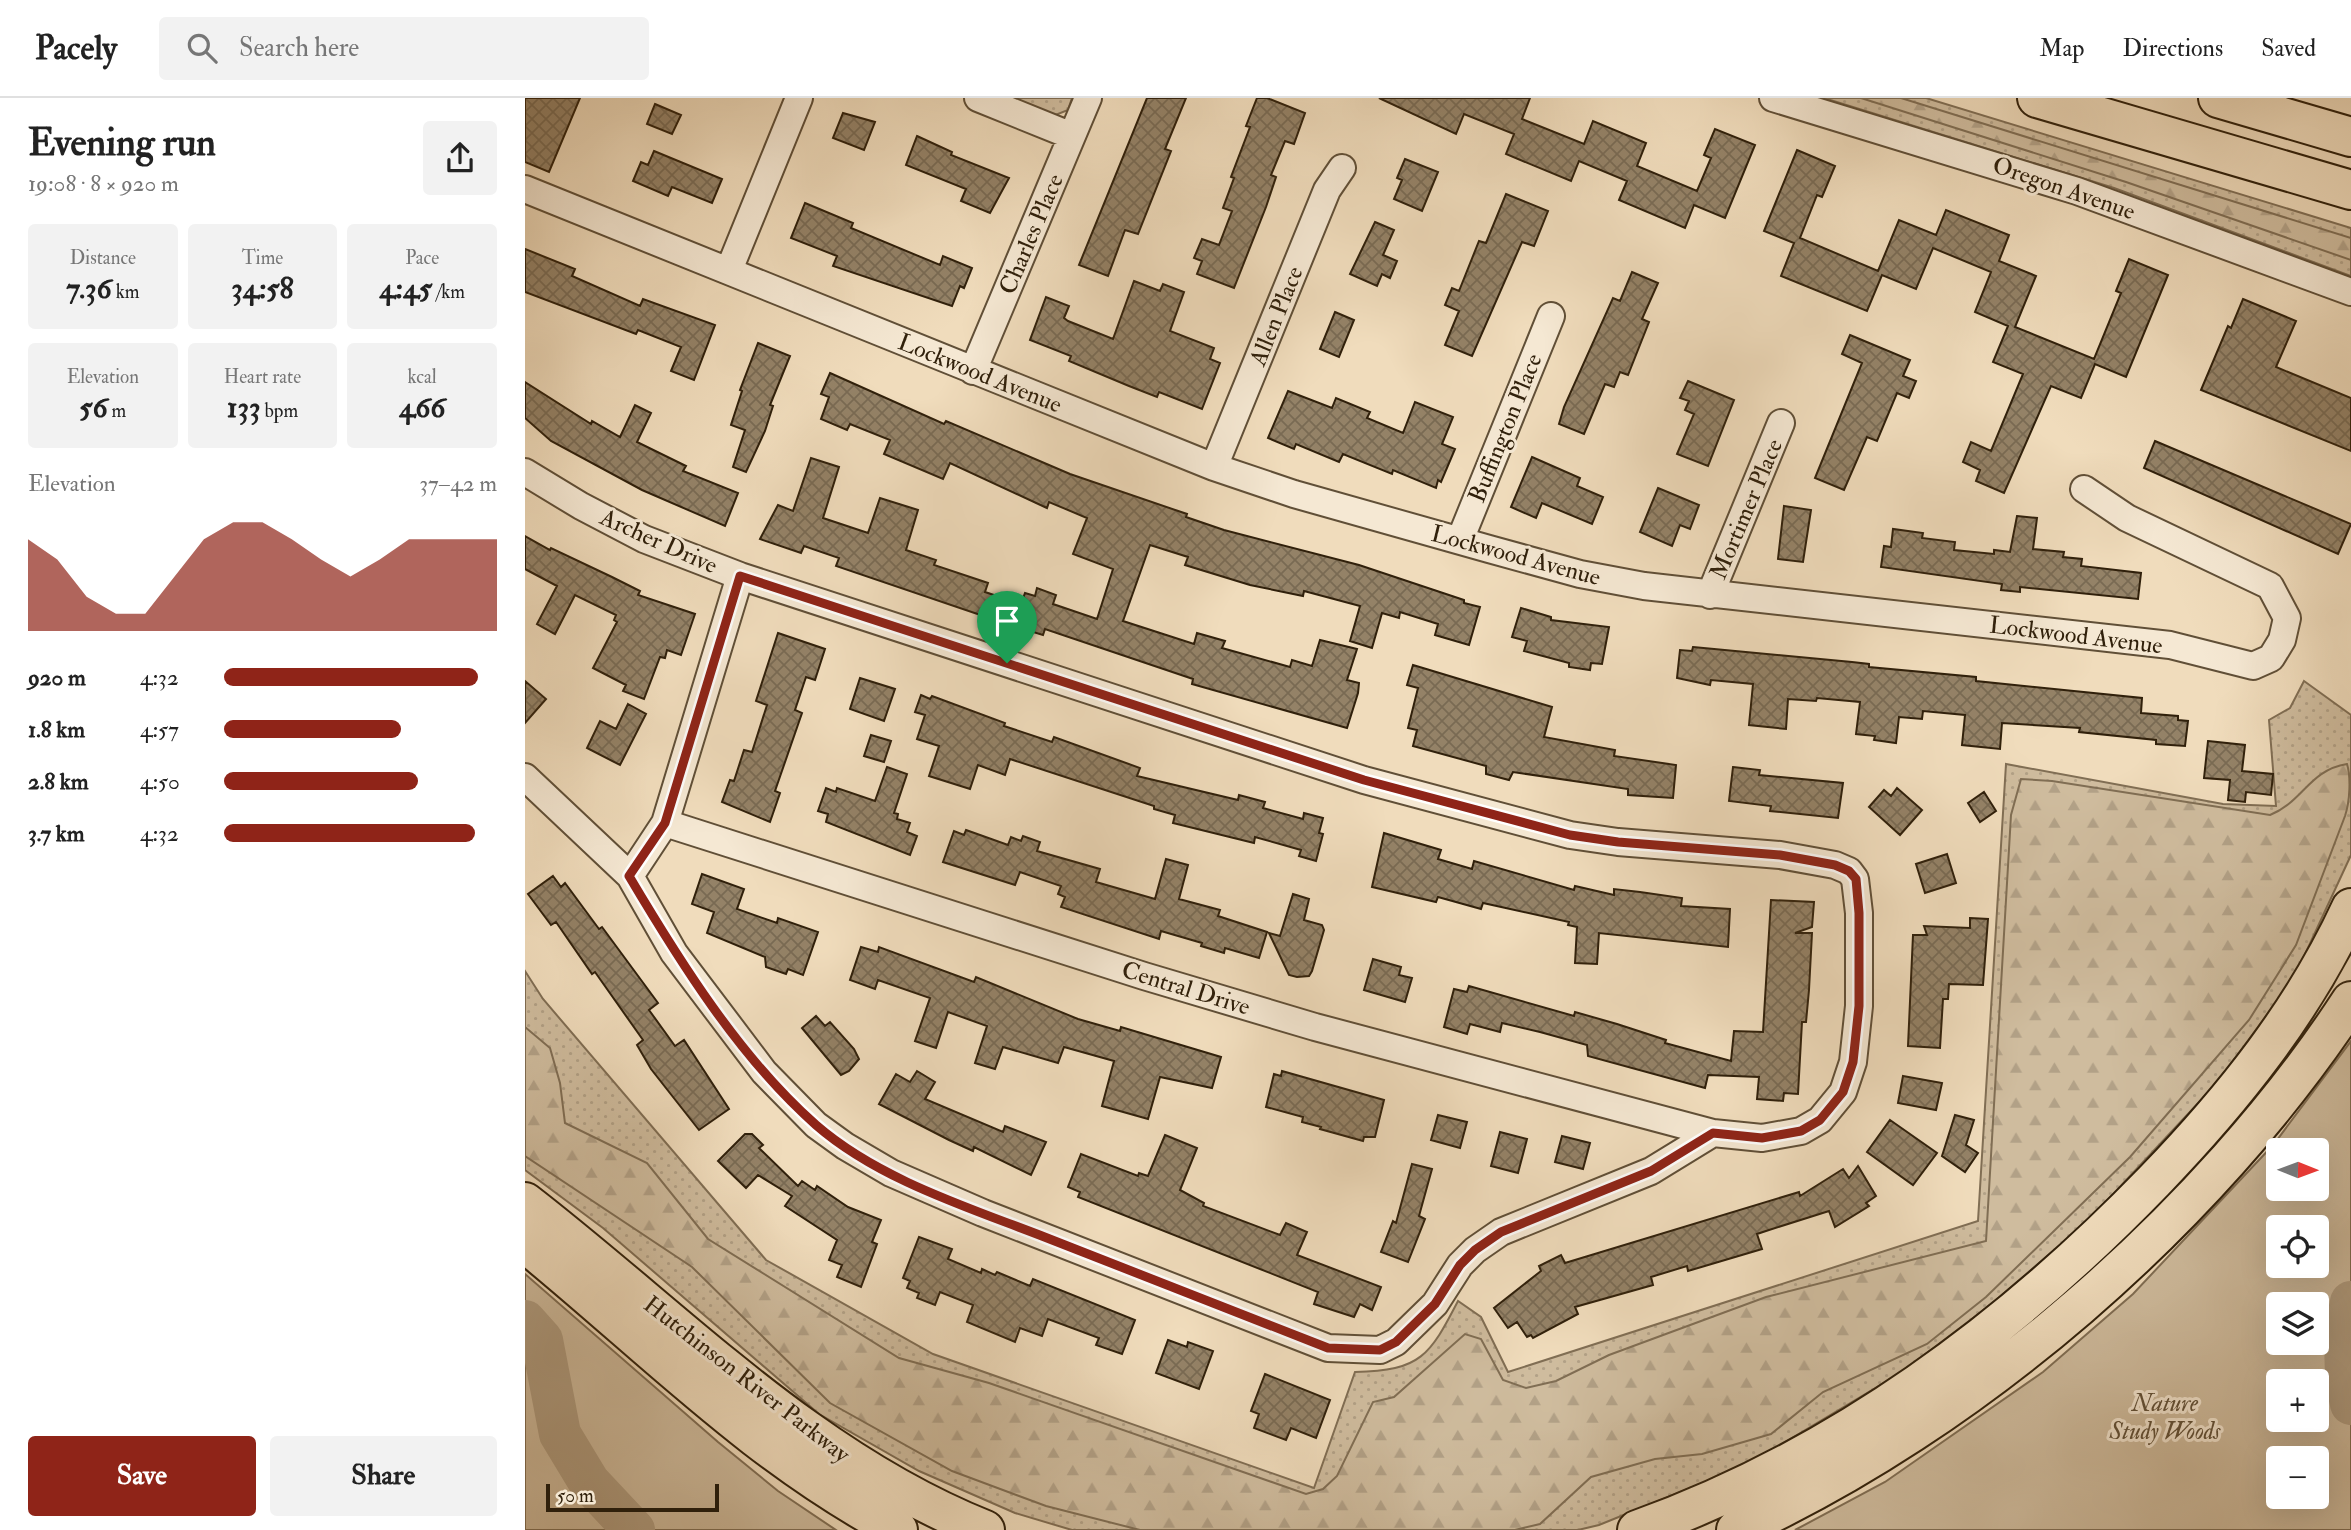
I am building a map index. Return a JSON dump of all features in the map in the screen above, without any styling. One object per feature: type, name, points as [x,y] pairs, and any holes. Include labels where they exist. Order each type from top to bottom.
[{"type":"highway","points":[[2038,98],[2351,190]]},
{"type":"highway","points":[[2218,98],[2351,137]]},
{"type":"highway","points":[[1637,1530],[1733,1490],[1848,1429],[1948,1362],[2054,1277],[2136,1199],[2229,1099],[2296,1009],[2351,908]]},
{"type":"highway","points":[[1736,1530],[1822,1487],[1889,1448],[1995,1374],[2068,1314],[2160,1230],[2217,1170],[2298,1075],[2351,1001]]},
{"type":"highway","name":"Hutchinson River Parkway","points":[[525,1202],[822,1443],[904,1492],[985,1530]]},
{"type":"highway","name":"Hutchinson River Parkway","points":[[525,1243],[767,1446],[843,1499],[898,1530]]},
{"type":"street","points":[[729,270],[799,98]]},
{"type":"street","points":[[978,98],[1072,136]]},
{"type":"street","name":"Charles Place","points":[[974,371],[1088,98]]},
{"type":"street","name":"Oregon Avenue","points":[[1773,98],[2077,191],[2351,292]]},
{"type":"street","name":"Allen Place","points":[[1214,467],[1327,190],[1342,168]]},
{"type":"street","name":"Lockwood Avenue","points":[[525,189],[1214,467],[1294,494],[1580,574],[1710,595],[2171,645],[2253,666],[2271,658],[2282,640],[2287,618],[2270,586],[2127,518],[2084,489]]},
{"type":"street","name":"Buffington Place","points":[[1460,540],[1551,316]]},
{"type":"street","name":"Mortimer Place","points":[[1710,595],[1781,423]]},
{"type":"street","name":"Archer Drive","points":[[525,472],[580,506],[644,539],[740,576],[1364,780],[1570,835],[1618,842],[1780,855],[1835,865],[1849,871],[1856,879],[1859,913]]},
{"type":"street","points":[[629,876],[665,823],[740,576]]},
{"type":"street","points":[[525,778],[629,876],[674,953],[764,1072],[816,1125],[845,1146],[891,1173],[983,1213],[1328,1348],[1380,1350],[1396,1342],[1435,1304],[1460,1265],[1492,1238],[1651,1171],[1713,1133]]},
{"type":"street","name":"Central Drive","points":[[665,823],[1144,976],[1328,1030],[1713,1133],[1762,1138],[1801,1131],[1834,1107],[1843,1092],[1853,1062],[1859,1006],[1859,913]]},
{"type":"green space","points":[[1010,98],[1072,98],[1068,110],[1053,116]]},
{"type":"green space","points":[[1824,98],[1926,98],[2351,228],[2351,276],[2114,188]]},
{"type":"green space","points":[[1861,98],[1901,98],[2351,238],[2351,260],[2126,182]]},
{"type":"green space","points":[[2304,681],[2351,715],[2351,855],[2294,978],[2216,1084],[2087,1222],[1990,1305],[1902,1372],[1747,1465],[1599,1525],[1578,1530],[1072,1530],[1015,1513],[919,1471],[819,1414],[603,1228],[525,1170],[525,971],[543,999],[766,1260],[933,1354],[1314,1488],[1355,1372],[1395,1368],[1421,1356],[1431,1347],[1458,1301],[1481,1317],[1508,1372],[1978,1221],[2006,764],[2223,804],[2276,806],[2269,720],[2290,708]]},
{"type":"green space","points":[[2347,764],[2349,789],[2345,816],[2296,945],[2249,1020],[2130,1157],[1986,1297],[1927,1344],[1823,1392],[1771,1434],[1702,1454],[1655,1459],[1591,1477],[1540,1524],[1515,1530],[1140,1530],[1046,1506],[952,1471],[830,1403],[692,1267],[525,1156],[525,1027],[550,1048],[560,1083],[565,1123],[647,1163],[708,1239],[899,1358],[989,1383],[1306,1494],[1323,1489],[1337,1476],[1373,1402],[1394,1397],[1465,1334],[1481,1339],[1503,1380],[1526,1388],[1556,1381],[1609,1355],[1766,1297],[1986,1241],[2011,815],[2021,779],[2052,781],[2270,815],[2291,802],[2324,773]]},
{"type":"green space","name":"Nature Study Woods","points":[[2351,1041],[2351,1530],[1795,1530],[1885,1482],[2043,1372],[2133,1294],[2266,1153],[2266,1201],[2329,1201],[2329,1138],[2278,1138]]},
{"type":"green space","points":[[525,1274],[718,1442],[778,1491],[836,1530],[525,1530]]},
{"type":"building","points":[[525,98],[580,98],[549,172],[525,162]]},
{"type":"building","points":[[1147,98],[1186,98],[1165,149],[1171,151],[1138,234],[1125,230],[1108,276],[1079,265]]},
{"type":"building","points":[[1257,98],[1267,98],[1305,113],[1294,144],[1285,141],[1271,175],[1276,177],[1234,288],[1197,274],[1202,261],[1194,258],[1202,239],[1219,245],[1232,211],[1223,208],[1234,178],[1231,177],[1250,127],[1246,126]]},
{"type":"building","points":[[1379,98],[1530,98],[1522,119],[1584,144],[1593,121],[1646,143],[1637,166],[1697,191],[1711,158],[1704,155],[1715,129],[1755,145],[1725,218],[1694,205],[1685,228],[1619,200],[1627,181],[1579,161],[1571,181],[1506,154],[1514,134],[1464,114],[1456,134]]},
{"type":"building","points":[[655,104],[681,115],[672,134],[647,124]]},
{"type":"building","points":[[843,113],[875,122],[864,150],[833,138]]},
{"type":"building","points":[[917,136],[952,152],[951,155],[1009,178],[990,213],[961,201],[966,189],[906,165]]},
{"type":"building","points":[[1797,150],[1835,166],[1822,197],[1817,195],[1800,238],[1878,271],[1899,220],[1936,235],[1946,210],[2009,235],[1999,261],[2036,276],[2015,327],[2094,359],[2121,293],[2116,291],[2129,259],[2168,275],[2126,377],[2095,364],[2081,398],[2051,386],[2004,493],[1976,481],[1980,470],[1963,462],[1971,442],[1991,451],[2023,374],[1993,362],[2008,326],[1975,312],[1991,272],[1933,248],[1916,289],[1882,275],[1867,311],[1781,276],[1794,243],[1764,231]]},
{"type":"building","points":[[654,151],[722,179],[712,203],[672,187],[668,196],[633,181],[641,162],[648,165]]},
{"type":"building","points":[[1405,159],[1438,172],[1422,211],[1394,199],[1402,180],[1397,178]]},
{"type":"building","points":[[1506,194],[1548,211],[1534,246],[1522,242],[1472,356],[1445,345],[1459,311],[1445,305],[1452,288],[1459,291],[1479,241],[1486,243]]},
{"type":"building","points":[[805,203],[853,223],[851,228],[940,265],[943,256],[972,268],[964,288],[960,286],[952,306],[833,266],[837,256],[791,238]]},
{"type":"building","points":[[1375,222],[1394,230],[1383,255],[1397,261],[1390,278],[1382,274],[1377,286],[1350,274]]},
{"type":"building","points":[[525,249],[575,269],[572,276],[640,306],[643,299],[715,325],[694,380],[671,371],[681,347],[638,330],[636,334],[525,292]]},
{"type":"building","points":[[1632,272],[1658,283],[1642,319],[1649,322],[1628,375],[1620,372],[1614,387],[1605,384],[1584,434],[1559,424],[1564,407],[1613,298],[1620,301]]},
{"type":"building","points":[[1134,281],[1160,291],[1163,284],[1184,292],[1170,331],[1214,348],[1210,359],[1220,363],[1202,409],[1159,392],[1157,397],[1129,386],[1069,361],[1071,356],[1030,340],[1046,297],[1069,306],[1064,318],[1068,321],[1113,339]]},
{"type":"building","points":[[2243,299],[2296,321],[2276,367],[2351,398],[2351,451],[2201,390],[2228,326],[2231,328]]},
{"type":"building","points":[[1335,312],[1354,320],[1339,357],[1320,349]]},
{"type":"building","points":[[1850,335],[1910,360],[1903,376],[1916,381],[1909,398],[1897,393],[1877,441],[1867,437],[1844,490],[1815,478],[1862,363],[1842,354]]},
{"type":"building","points":[[758,343],[790,356],[770,405],[773,406],[765,431],[746,472],[733,467],[745,430],[731,425],[742,391],[740,390]]},
{"type":"building","points":[[830,373],[944,424],[946,421],[1070,474],[1187,514],[1186,517],[1224,530],[1359,565],[1464,600],[1464,603],[1480,607],[1469,645],[1435,635],[1438,624],[1400,612],[1399,618],[1382,613],[1372,648],[1350,641],[1360,606],[1304,591],[1303,596],[1250,585],[1185,565],[1188,557],[1150,545],[1123,621],[1194,644],[1197,633],[1225,641],[1222,648],[1290,667],[1292,660],[1312,666],[1320,640],[1357,649],[1347,680],[1359,683],[1358,693],[1347,728],[1192,684],[1193,679],[1045,629],[1043,635],[1004,623],[836,566],[839,558],[804,546],[801,553],[760,539],[778,505],[793,511],[811,458],[839,467],[823,518],[868,533],[880,498],[918,510],[906,550],[936,560],[934,565],[988,583],[985,592],[1021,604],[1025,593],[1035,596],[1037,588],[1056,595],[1053,604],[1097,619],[1113,569],[1073,554],[1087,518],[1049,502],[1047,508],[950,463],[943,479],[884,454],[890,440],[850,424],[847,430],[821,419],[829,397],[821,394]]},
{"type":"building","points":[[1688,381],[1734,400],[1708,466],[1677,454],[1694,414],[1685,410],[1689,401],[1680,398]]},
{"type":"building","points":[[525,382],[591,424],[592,421],[620,437],[635,405],[651,413],[637,442],[686,466],[683,471],[738,493],[725,526],[642,490],[551,441],[525,418]]},
{"type":"building","points":[[1288,391],[1332,408],[1336,398],[1370,412],[1367,418],[1403,433],[1415,402],[1453,417],[1442,444],[1455,449],[1441,482],[1438,480],[1436,488],[1393,470],[1392,474],[1343,454],[1339,462],[1296,444],[1294,449],[1268,438]]},
{"type":"building","points":[[2155,441],[2351,524],[2338,554],[2144,468]]},
{"type":"building","points":[[1532,457],[1580,478],[1577,486],[1603,497],[1592,524],[1542,503],[1536,518],[1511,507]]},
{"type":"building","points":[[1658,488],[1699,505],[1690,529],[1680,525],[1672,546],[1640,532]]},
{"type":"building","points":[[1784,506],[1811,510],[1803,562],[1778,559]]},
{"type":"building","points":[[2017,516],[2037,518],[2033,549],[2064,552],[2063,557],[2082,559],[2081,566],[2141,573],[2138,599],[2020,587],[2020,592],[2001,590],[2002,584],[1881,567],[1884,546],[1891,547],[1893,529],[1923,533],[1922,538],[1955,542],[1954,550],[1994,554],[1994,550],[2010,552]]},
{"type":"building","points":[[525,536],[640,591],[638,595],[695,614],[681,655],[667,650],[665,658],[660,657],[644,699],[623,691],[626,685],[593,668],[617,622],[614,620],[616,615],[575,595],[555,634],[537,624],[557,586],[525,569]]},
{"type":"building","points":[[1521,608],[1551,617],[1551,620],[1609,627],[1602,664],[1591,663],[1590,670],[1569,667],[1569,663],[1524,651],[1527,641],[1512,637]]},
{"type":"building","points":[[778,633],[825,649],[815,680],[806,677],[795,710],[802,713],[775,791],[780,793],[770,822],[722,802],[730,780],[734,781],[744,750],[752,752],[767,705],[756,701]]},
{"type":"building","points":[[1693,647],[1852,662],[1869,664],[1869,667],[1976,677],[1976,681],[2142,698],[2141,713],[2178,716],[2178,720],[2188,721],[2185,746],[2156,744],[2156,740],[2079,732],[2080,728],[2002,723],[2000,749],[1962,745],[1965,715],[1923,711],[1922,719],[1899,717],[1896,743],[1874,740],[1875,736],[1856,734],[1860,702],[1817,698],[1816,701],[1788,699],[1786,729],[1749,725],[1753,684],[1711,680],[1710,685],[1677,678],[1680,650],[1692,651]]},
{"type":"building","points":[[1413,665],[1552,707],[1544,737],[1615,750],[1614,756],[1676,765],[1673,798],[1628,795],[1628,789],[1513,772],[1509,780],[1486,774],[1486,766],[1413,746],[1417,730],[1408,728],[1418,688],[1407,685]]},
{"type":"building","points":[[860,678],[895,689],[884,721],[850,709]]},
{"type":"building","points":[[525,681],[546,699],[525,723]]},
{"type":"building","points":[[921,695],[930,699],[932,696],[1005,723],[1004,726],[1052,742],[1054,737],[1140,768],[1137,776],[1238,800],[1239,795],[1265,802],[1263,808],[1303,819],[1304,813],[1323,818],[1319,833],[1323,834],[1316,861],[1299,856],[1301,850],[1255,837],[1254,843],[1173,823],[1175,815],[1154,809],[1154,806],[1010,759],[1005,775],[978,765],[970,789],[929,776],[939,746],[917,739],[925,715],[915,712]]},
{"type":"building","points":[[628,704],[646,714],[620,765],[587,748],[600,721],[616,729]]},
{"type":"building","points":[[871,735],[891,741],[884,762],[864,756]]},
{"type":"building","points":[[2208,741],[2245,745],[2242,771],[2273,774],[2271,795],[2246,792],[2245,802],[2228,800],[2230,780],[2204,778]]},
{"type":"building","points":[[887,767],[907,774],[894,813],[898,814],[897,819],[910,823],[907,832],[917,836],[910,855],[826,822],[828,814],[818,811],[826,788],[836,792],[837,788],[875,801]]},
{"type":"building","points":[[1733,767],[1760,770],[1759,775],[1843,783],[1838,818],[1770,811],[1771,806],[1729,801]]},
{"type":"building","points":[[1897,788],[1922,810],[1900,835],[1869,807],[1884,790],[1891,796]]},
{"type":"building","points":[[1984,792],[1996,811],[1980,822],[1968,803]]},
{"type":"building","points":[[966,830],[1008,845],[1011,837],[1021,841],[1023,836],[1040,842],[1037,851],[1100,869],[1096,882],[1155,899],[1166,859],[1188,865],[1179,899],[1220,910],[1218,916],[1267,932],[1259,958],[1225,948],[1224,953],[1201,946],[1202,943],[1161,931],[1159,939],[1061,907],[1065,897],[1058,894],[1061,886],[1020,872],[1015,885],[943,862],[954,831],[964,835]]},
{"type":"building","points":[[1384,833],[1441,850],[1438,859],[1472,869],[1474,861],[1574,890],[1575,886],[1614,895],[1614,889],[1640,892],[1682,898],[1681,906],[1730,909],[1728,947],[1599,933],[1597,964],[1575,963],[1577,927],[1568,925],[1569,922],[1483,903],[1481,909],[1438,897],[1436,902],[1372,887]]},
{"type":"building","points":[[1947,854],[1956,883],[1925,893],[1916,864]]},
{"type":"building","points":[[702,874],[744,889],[737,909],[777,923],[778,918],[818,932],[803,975],[788,969],[786,974],[766,967],[765,957],[707,933],[714,912],[692,904]]},
{"type":"building","points":[[553,876],[561,887],[565,883],[599,929],[602,927],[658,1003],[649,1010],[675,1046],[684,1040],[729,1109],[699,1130],[651,1069],[637,1045],[643,1040],[595,972],[592,974],[556,922],[551,925],[528,894]]},
{"type":"building","points":[[1293,894],[1309,899],[1304,920],[1322,925],[1324,930],[1309,976],[1289,975],[1269,933],[1280,936]]},
{"type":"building","points":[[1771,900],[1814,902],[1812,927],[1795,933],[1812,933],[1809,990],[1806,1022],[1802,1022],[1798,1094],[1784,1093],[1783,1101],[1757,1099],[1759,1077],[1708,1075],[1705,1088],[1588,1056],[1587,1045],[1502,1023],[1500,1032],[1470,1024],[1467,1034],[1444,1027],[1454,989],[1467,992],[1469,986],[1574,1016],[1575,1012],[1617,1024],[1666,1040],[1665,1043],[1731,1061],[1734,1031],[1763,1032]]},
{"type":"building","points":[[1970,918],[1988,919],[1983,985],[1949,984],[1948,999],[1943,999],[1940,1048],[1908,1046],[1913,935],[1927,935],[1924,926],[1970,928]]},
{"type":"building","points":[[861,947],[878,952],[879,947],[974,982],[976,977],[1078,1019],[1120,1031],[1121,1027],[1221,1057],[1212,1088],[1160,1077],[1148,1119],[1102,1106],[1114,1061],[1064,1047],[1058,1063],[1003,1047],[995,1069],[975,1063],[987,1026],[948,1012],[936,1048],[915,1041],[930,998],[878,980],[875,989],[850,980]]},
{"type":"building","points":[[1373,959],[1401,967],[1399,975],[1412,978],[1405,1002],[1364,990]]},
{"type":"building","points":[[816,1016],[825,1026],[830,1022],[854,1049],[859,1059],[849,1071],[841,1075],[802,1028]]},
{"type":"building","points":[[917,1071],[935,1082],[925,1099],[1003,1132],[1005,1126],[1046,1142],[1031,1175],[974,1147],[973,1151],[949,1140],[879,1104],[896,1074],[910,1082]]},
{"type":"building","points":[[1282,1071],[1384,1100],[1375,1137],[1364,1137],[1363,1141],[1320,1129],[1321,1127],[1302,1122],[1303,1117],[1266,1107],[1274,1074],[1281,1076]]},
{"type":"building","points":[[1903,1076],[1942,1083],[1936,1110],[1898,1103]]},
{"type":"building","points":[[1438,1115],[1467,1122],[1460,1148],[1431,1140]]},
{"type":"building","points":[[1955,1115],[1974,1120],[1966,1145],[1978,1153],[1965,1172],[1942,1156]]},
{"type":"building","points":[[1890,1120],[1937,1153],[1913,1185],[1867,1152]]},
{"type":"building","points":[[1500,1132],[1527,1139],[1518,1173],[1491,1166]]},
{"type":"building","points":[[745,1134],[752,1134],[763,1145],[759,1148],[798,1186],[802,1181],[815,1190],[817,1186],[848,1207],[881,1220],[872,1242],[877,1244],[861,1287],[837,1277],[842,1265],[829,1260],[837,1240],[785,1206],[792,1196],[758,1175],[746,1188],[718,1161]]},
{"type":"building","points":[[1165,1135],[1197,1148],[1180,1190],[1204,1203],[1203,1206],[1280,1235],[1286,1223],[1307,1232],[1297,1255],[1381,1287],[1372,1310],[1360,1304],[1354,1317],[1314,1304],[1318,1292],[1078,1197],[1080,1192],[1068,1187],[1081,1154],[1138,1176],[1139,1173],[1148,1176]]},
{"type":"building","points":[[1562,1136],[1590,1143],[1583,1169],[1555,1162]]},
{"type":"building","points":[[1412,1164],[1432,1169],[1419,1216],[1425,1219],[1408,1262],[1381,1252],[1393,1221],[1396,1223]]},
{"type":"building","points":[[1858,1166],[1876,1196],[1866,1203],[1869,1206],[1835,1227],[1829,1211],[1757,1234],[1762,1249],[1688,1271],[1687,1266],[1651,1277],[1653,1285],[1575,1307],[1578,1314],[1533,1338],[1531,1335],[1527,1337],[1517,1322],[1508,1328],[1494,1308],[1541,1271],[1539,1266],[1561,1255],[1565,1263],[1799,1192],[1800,1196],[1843,1169],[1849,1178]]},
{"type":"building","points":[[919,1237],[952,1249],[948,1259],[981,1273],[982,1269],[995,1275],[997,1272],[1030,1286],[1033,1279],[1135,1320],[1122,1354],[1096,1345],[1099,1338],[1048,1319],[1042,1336],[1020,1328],[1015,1342],[967,1322],[973,1305],[940,1292],[935,1305],[917,1298],[919,1293],[907,1288],[910,1281],[903,1278]]},
{"type":"building","points":[[1168,1340],[1187,1347],[1188,1342],[1213,1351],[1199,1389],[1156,1373]]},
{"type":"building","points":[[1265,1374],[1330,1400],[1316,1438],[1291,1428],[1286,1440],[1254,1428],[1259,1414],[1251,1411]]},
{"type":"waterway","points":[[2351,1302],[2345,1353],[2351,1404]]},
{"type":"waterway","points":[[525,1321],[542,1340],[560,1434],[589,1482],[634,1530]]},
{"type":"route","points":[[740,576],[1007,663],[1364,780],[1570,835],[1618,842],[1780,855],[1835,865],[1849,871],[1856,879],[1859,913],[1859,1006],[1853,1062],[1843,1092],[1834,1107],[1820,1120],[1801,1131],[1762,1138],[1735,1138],[1713,1133],[1651,1171],[1501,1232],[1475,1250],[1460,1265],[1435,1304],[1396,1342],[1380,1350],[1328,1348],[983,1213],[891,1173],[816,1125],[764,1072],[674,953],[629,876],[665,823],[740,576]]}]
